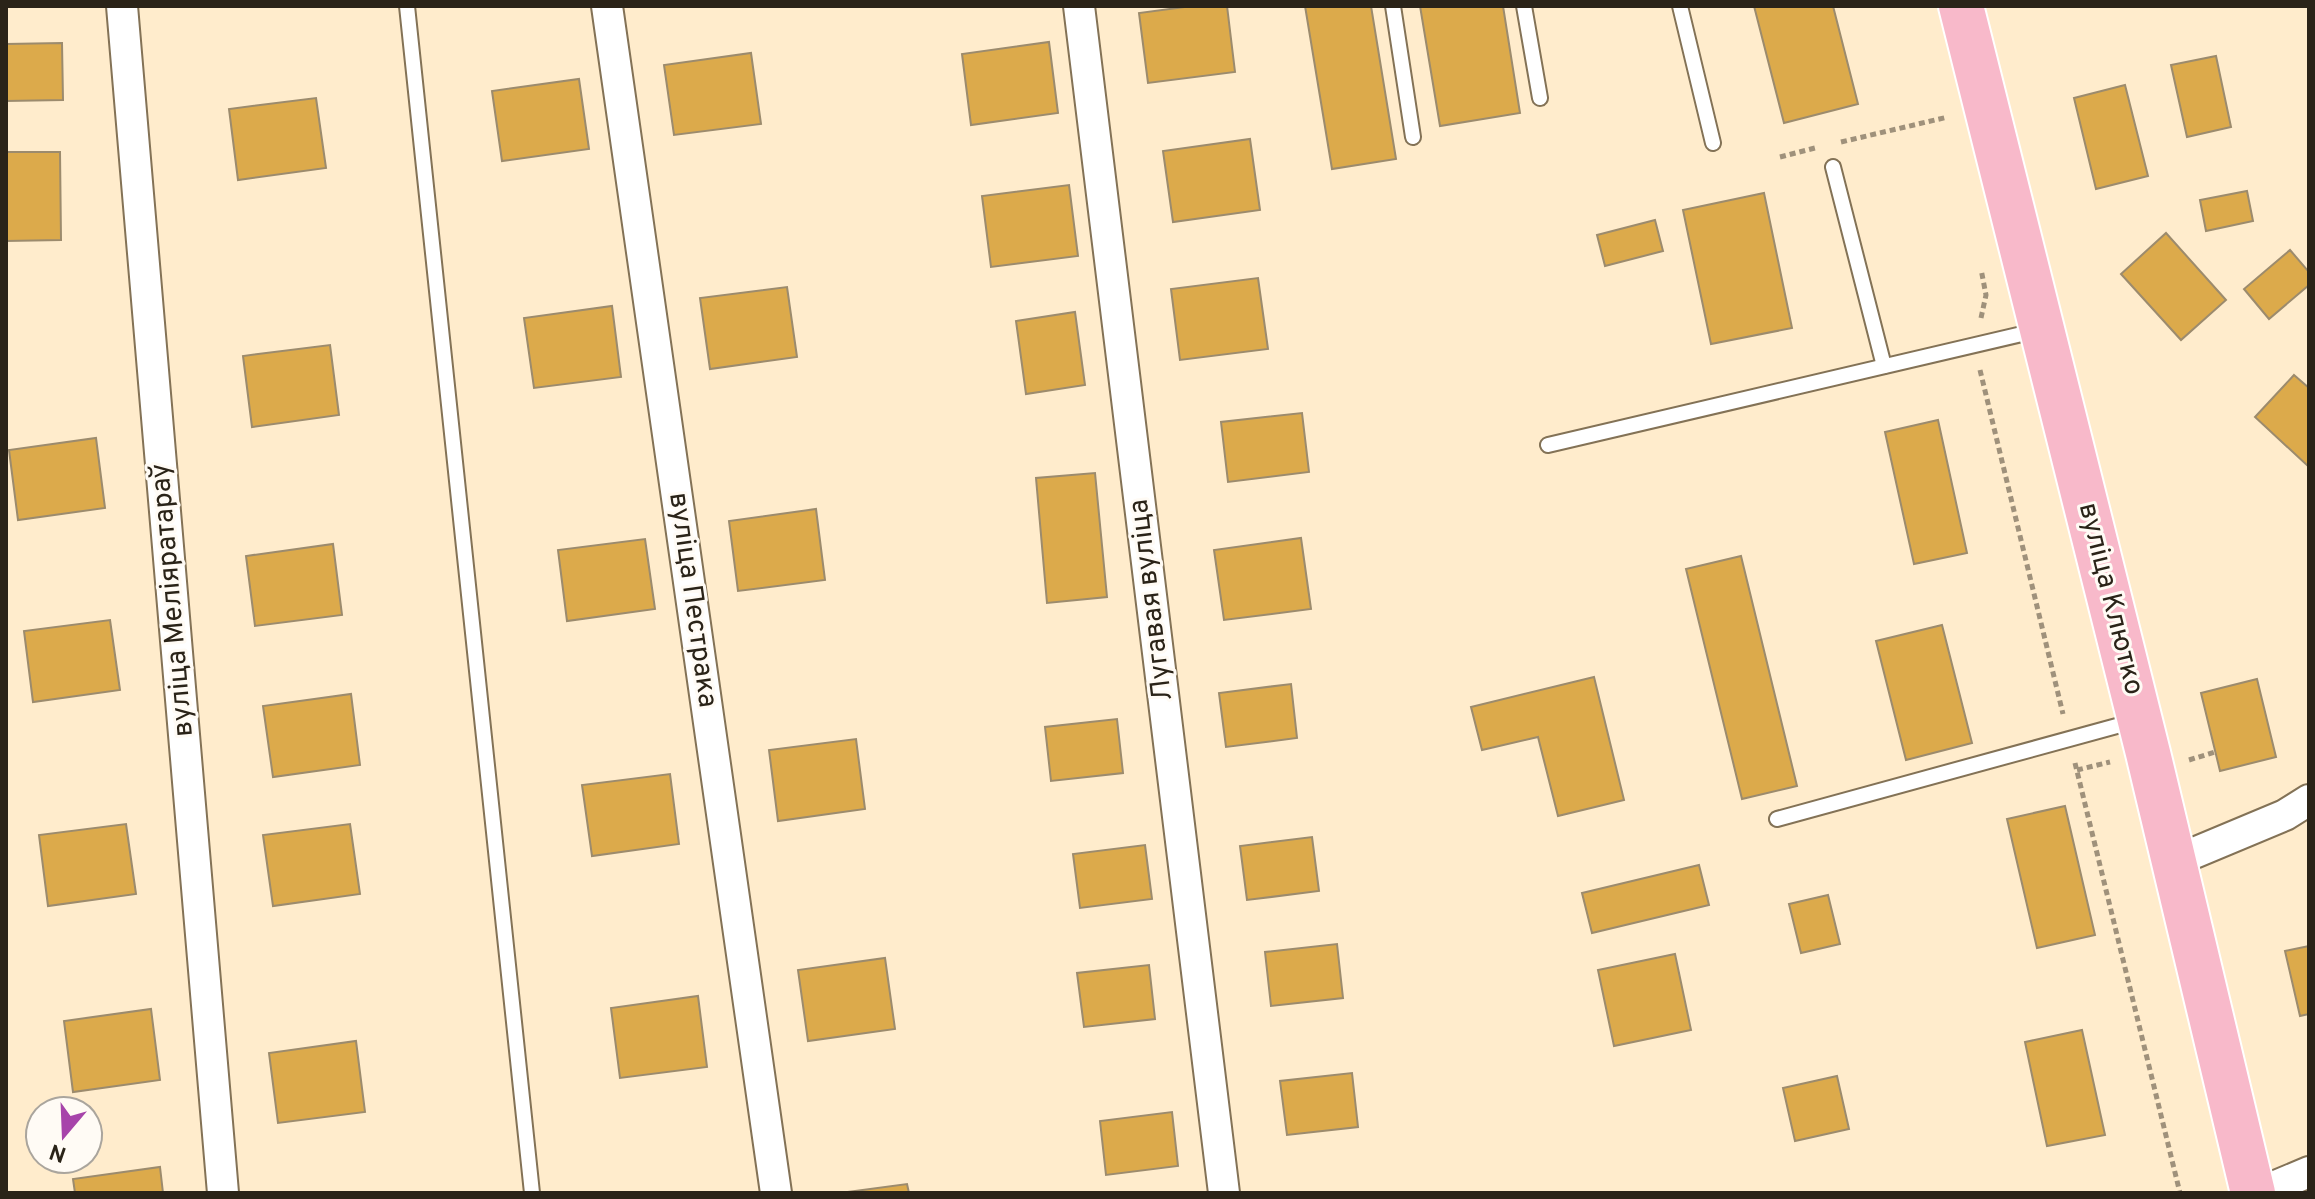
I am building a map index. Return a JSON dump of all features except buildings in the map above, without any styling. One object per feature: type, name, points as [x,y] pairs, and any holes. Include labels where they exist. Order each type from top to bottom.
[{"type":"main road","name":"вуліца Клютко","points":[[1961,6],[2044,329],[2256,1193]]},
{"type":"street","name":"вуліца Меліяратараў","points":[[122,6],[223,1193]]},
{"type":"street","name":"вуліца Пестрака","points":[[607,6],[776,1193]]},
{"type":"street","name":"Лугавая вуліца","points":[[1079,6],[1224,1193]]},
{"type":"street","points":[[2175,861],[2285,815],[2309,800]]},
{"type":"street","points":[[2256,1193],[2309,1172]]},
{"type":"lane","points":[[407,6],[532,1193]]},
{"type":"lane","points":[[1393,6],[1413,137]]},
{"type":"lane","points":[[1524,6],[1540,98]]},
{"type":"lane","points":[[1680,6],[1713,143]]},
{"type":"lane","points":[[1833,167],[1884,366]]},
{"type":"lane","points":[[1548,445],[2044,329]]},
{"type":"lane","points":[[1777,819],[2139,720]]},
{"type":"path","points":[[1945,103],[1952,132]]},
{"type":"path","points":[[1780,157],[1949,117]]},
{"type":"path","points":[[1981,265],[1986,295],[1974,345],[2180,1193]]},
{"type":"path","points":[[2181,762],[2215,752]]}]
